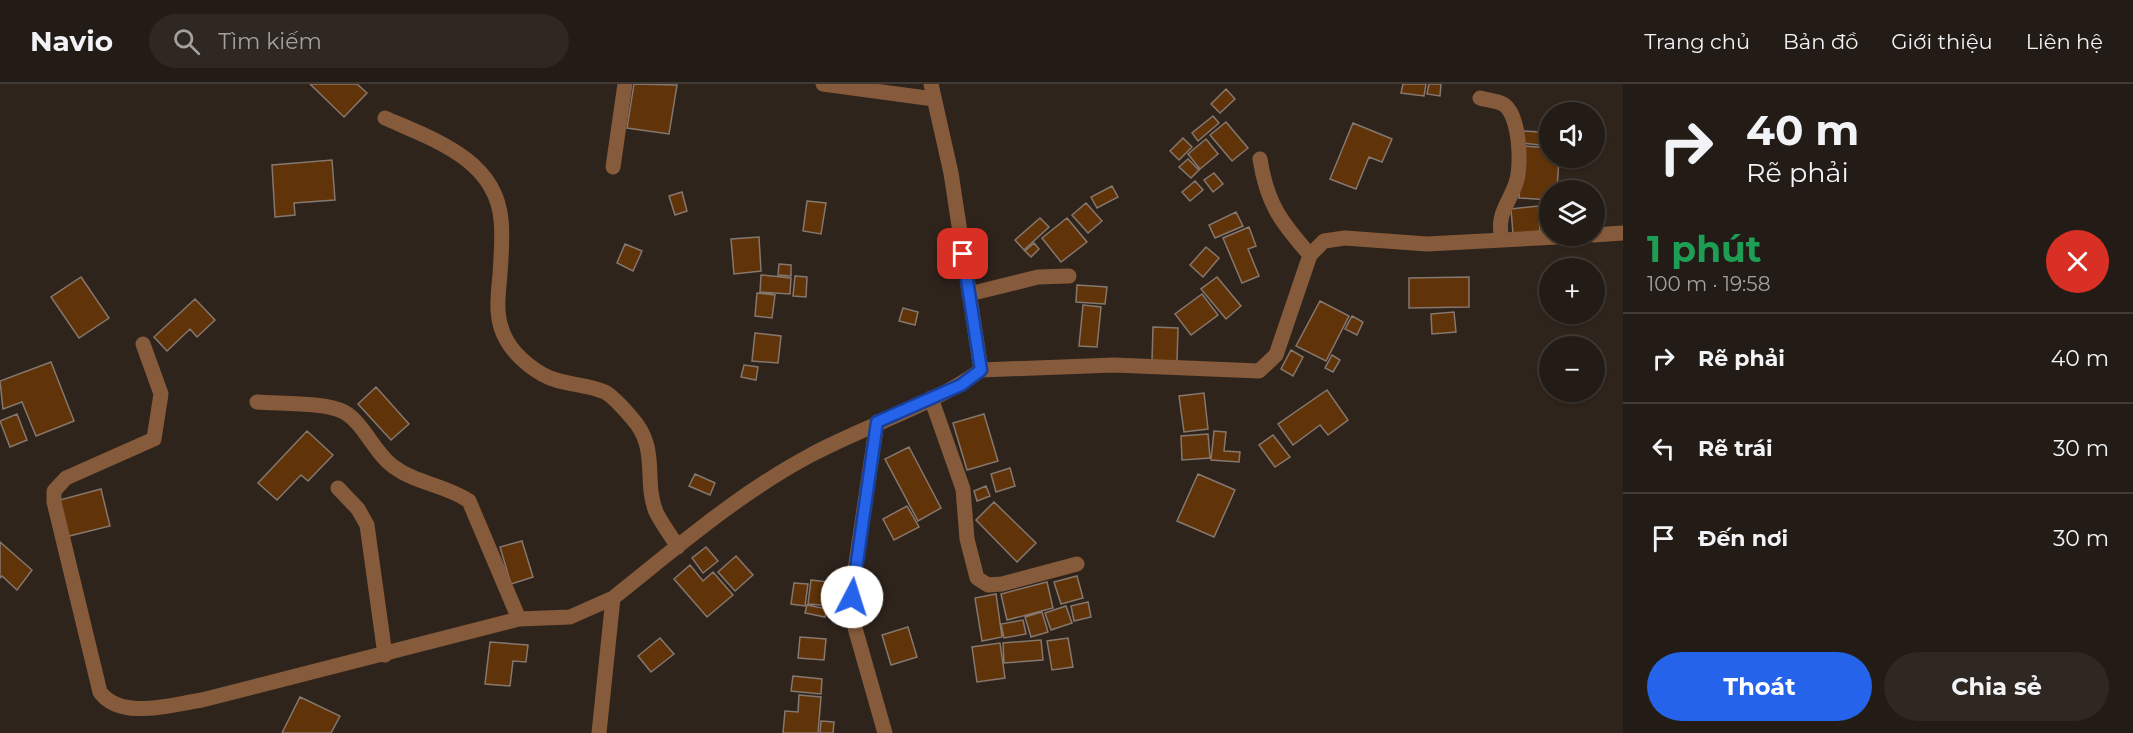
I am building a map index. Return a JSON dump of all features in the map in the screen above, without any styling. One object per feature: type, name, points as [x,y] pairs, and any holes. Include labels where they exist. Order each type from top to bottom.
[{"type":"street","points":[[613,166],[625,84]]},
{"type":"street","points":[[823,84],[933,91],[951,173],[981,370]]},
{"type":"street","points":[[1480,98],[1504,104],[1515,120],[1519,165],[1517,180],[1504,207],[1499,226],[1502,240]]},
{"type":"street","points":[[385,118],[455,149],[476,167],[489,184],[498,201],[501,220],[500,277],[496,299],[498,318],[507,340],[517,354],[540,372],[554,380],[607,393],[633,420],[646,443],[651,459],[651,483],[656,511],[678,547]]},
{"type":"street","points":[[1260,159],[1269,200],[1279,218],[1310,255]]},
{"type":"street","points":[[1605,234],[1623,233]]},
{"type":"street","points":[[143,344],[161,394],[154,439],[66,478],[54,491],[54,502],[100,692],[105,698],[129,708],[152,708],[202,700],[519,620],[570,617],[613,598],[774,476],[877,422],[961,385],[981,370],[1114,365],[1248,373],[1259,371],[1270,363],[1280,345],[1310,255],[1316,246],[1329,239],[1427,244],[1539,238]]},
{"type":"street","points":[[969,294],[1028,278],[1069,276]]},
{"type":"street","points":[[931,398],[963,489],[967,539],[977,578],[988,585],[1002,584],[1077,564]]},
{"type":"street","points":[[257,402],[325,407],[345,412],[391,466],[407,476],[457,493],[469,501],[519,620]]},
{"type":"street","points":[[877,422],[852,597],[855,628],[885,733]]},
{"type":"street","points":[[338,488],[358,508],[367,525],[385,655]]},
{"type":"street","points":[[599,733],[613,598]]},
{"type":"building","points":[[310,84],[357,84],[367,93],[344,117]]},
{"type":"building","points":[[634,84],[677,85],[669,134],[627,128]]},
{"type":"building","points":[[1403,84],[1426,84],[1424,96],[1401,93]]},
{"type":"building","points":[[1429,84],[1441,84],[1440,96],[1427,94]]},
{"type":"building","points":[[1226,89],[1235,99],[1220,113],[1211,104]]},
{"type":"building","points":[[1213,116],[1219,123],[1198,141],[1192,133]]},
{"type":"building","points":[[1226,122],[1248,148],[1232,161],[1210,135]]},
{"type":"building","points":[[1353,123],[1392,139],[1382,162],[1369,157],[1356,189],[1330,179]]},
{"type":"building","points":[[1523,131],[1539,132],[1539,145],[1522,143]]},
{"type":"building","points":[[1183,138],[1192,147],[1179,160],[1170,151]]},
{"type":"building","points":[[1206,139],[1218,154],[1200,169],[1188,154]]},
{"type":"building","points":[[1523,146],[1539,147],[1539,168],[1558,168],[1558,180],[1539,180],[1539,199],[1519,198]]},
{"type":"building","points":[[1188,159],[1199,170],[1191,178],[1179,167]]},
{"type":"building","points":[[332,160],[335,200],[294,203],[295,215],[275,217],[272,165]]},
{"type":"building","points":[[1214,173],[1223,184],[1213,192],[1204,180]]},
{"type":"building","points":[[1195,181],[1203,190],[1190,201],[1182,192]]},
{"type":"building","points":[[1112,186],[1118,197],[1097,208],[1091,197]]},
{"type":"building","points":[[682,192],[687,211],[675,215],[669,196]]},
{"type":"building","points":[[807,201],[826,203],[821,234],[803,231]]},
{"type":"building","points":[[1086,203],[1102,221],[1088,233],[1072,215]]},
{"type":"building","points":[[1538,206],[1539,231],[1513,234],[1511,209]]},
{"type":"building","points":[[1236,212],[1243,226],[1215,238],[1209,225]]},
{"type":"building","points":[[1040,218],[1049,227],[1024,250],[1015,240]]},
{"type":"building","points":[[1067,218],[1087,242],[1061,262],[1042,238]]},
{"type":"building","points":[[1249,227],[1256,246],[1248,249],[1259,276],[1242,283],[1223,238]]},
{"type":"building","points":[[759,237],[761,271],[734,274],[731,239]]},
{"type":"building","points":[[1034,243],[1039,249],[1031,257],[1025,251]]},
{"type":"building","points":[[625,244],[642,251],[633,271],[617,263]]},
{"type":"building","points":[[1206,247],[1219,258],[1203,277],[1190,265]]},
{"type":"building","points":[[779,264],[791,265],[791,276],[778,275]]},
{"type":"building","points":[[761,275],[791,278],[790,294],[760,292]]},
{"type":"building","points":[[795,276],[807,277],[806,297],[793,296]]},
{"type":"building","points":[[81,277],[109,318],[79,338],[51,297]]},
{"type":"building","points":[[1217,277],[1241,306],[1226,319],[1201,289]]},
{"type":"building","points":[[1469,277],[1469,307],[1409,308],[1409,278]]},
{"type":"building","points":[[1077,285],[1107,287],[1105,304],[1076,302]]},
{"type":"building","points":[[757,293],[775,295],[772,318],[755,316]]},
{"type":"building","points":[[1202,294],[1218,315],[1191,335],[1175,314]]},
{"type":"building","points":[[195,299],[215,320],[197,337],[190,329],[167,351],[154,337]]},
{"type":"building","points":[[1320,301],[1349,316],[1326,361],[1296,346]]},
{"type":"building","points":[[1083,305],[1101,307],[1097,347],[1079,346]]},
{"type":"building","points":[[903,308],[918,312],[915,325],[899,321]]},
{"type":"building","points":[[1454,312],[1456,332],[1432,334],[1431,314]]},
{"type":"building","points":[[1352,316],[1363,322],[1357,335],[1345,329]]},
{"type":"building","points":[[1153,327],[1178,328],[1177,362],[1152,361]]},
{"type":"building","points":[[755,333],[781,336],[778,363],[752,361]]},
{"type":"building","points":[[1291,350],[1303,357],[1293,376],[1281,369]]},
{"type":"building","points":[[1332,355],[1340,360],[1333,372],[1325,368]]},
{"type":"building","points":[[51,362],[74,421],[36,436],[22,402],[3,409],[0,381]]},
{"type":"building","points":[[744,365],[758,367],[756,380],[741,377]]},
{"type":"building","points":[[376,387],[409,424],[391,440],[358,404]]},
{"type":"building","points":[[1327,390],[1348,420],[1328,435],[1320,425],[1293,445],[1278,424]]},
{"type":"building","points":[[1204,393],[1208,429],[1184,432],[1179,396]]},
{"type":"building","points":[[17,414],[27,440],[10,447],[0,421]]},
{"type":"building","points":[[984,414],[998,461],[967,470],[953,423]]},
{"type":"building","points":[[307,431],[333,455],[308,481],[301,475],[277,500],[258,483]]},
{"type":"building","points":[[1214,431],[1226,432],[1224,451],[1240,452],[1239,462],[1211,460]]},
{"type":"building","points":[[1208,434],[1210,458],[1182,460],[1181,436]]},
{"type":"building","points":[[1273,435],[1290,457],[1275,467],[1259,445]]},
{"type":"building","points":[[909,447],[941,508],[918,521],[885,459]]},
{"type":"building","points":[[1010,468],[1015,486],[996,492],[991,474]]},
{"type":"building","points":[[695,474],[715,483],[710,495],[689,486]]},
{"type":"building","points":[[1198,474],[1235,490],[1214,537],[1177,521]]},
{"type":"building","points":[[986,486],[990,496],[977,501],[974,491]]},
{"type":"building","points":[[101,489],[110,526],[65,537],[56,501]]},
{"type":"building","points":[[994,502],[1036,543],[1017,562],[976,520]]},
{"type":"building","points":[[907,506],[919,527],[894,540],[883,519]]},
{"type":"building","points":[[522,541],[533,577],[511,584],[500,547]]},
{"type":"building","points":[[0,542],[32,570],[17,590],[2,576],[0,578]]},
{"type":"building","points":[[706,547],[718,561],[703,573],[692,558]]},
{"type":"building","points":[[736,556],[753,575],[735,591],[718,572]]},
{"type":"building","points":[[690,565],[703,581],[713,572],[733,595],[707,617],[674,579]]},
{"type":"building","points":[[1077,576],[1083,598],[1061,604],[1054,582]]},
{"type":"building","points":[[811,580],[837,583],[834,606],[808,604]]},
{"type":"building","points":[[1047,582],[1053,608],[1007,620],[1001,594]]},
{"type":"building","points":[[794,583],[808,584],[805,606],[791,604]]},
{"type":"building","points":[[996,594],[1002,637],[982,641],[975,598]]},
{"type":"building","points":[[1088,602],[1091,617],[1074,621],[1071,606]]},
{"type":"building","points":[[807,605],[827,609],[825,617],[805,613]]},
{"type":"building","points":[[1066,606],[1072,623],[1051,630],[1045,613]]},
{"type":"building","points":[[1042,612],[1048,632],[1031,637],[1025,617]]},
{"type":"building","points":[[1023,620],[1026,634],[1004,638],[1001,624]]},
{"type":"building","points":[[908,627],[917,657],[891,665],[882,635]]},
{"type":"building","points":[[800,637],[826,639],[824,660],[798,658]]},
{"type":"building","points":[[660,638],[674,654],[651,672],[638,656]]},
{"type":"building","points":[[1068,638],[1073,667],[1052,670],[1047,641]]},
{"type":"building","points":[[1041,640],[1043,660],[1004,663],[1003,643]]},
{"type":"building","points":[[490,642],[528,645],[526,662],[513,661],[510,686],[485,684]]},
{"type":"building","points":[[1000,643],[1005,678],[977,682],[972,647]]},
{"type":"building","points":[[793,676],[822,679],[821,694],[791,691]]},
{"type":"building","points":[[799,695],[821,697],[818,733],[783,733],[785,711],[798,712]]},
{"type":"building","points":[[300,697],[340,716],[331,733],[282,733]]},
{"type":"building","points":[[821,721],[834,722],[833,733],[820,733]]},
{"type":"route","points":[[852,597],[855,557],[877,422],[961,385],[981,370],[963,254]]}]
